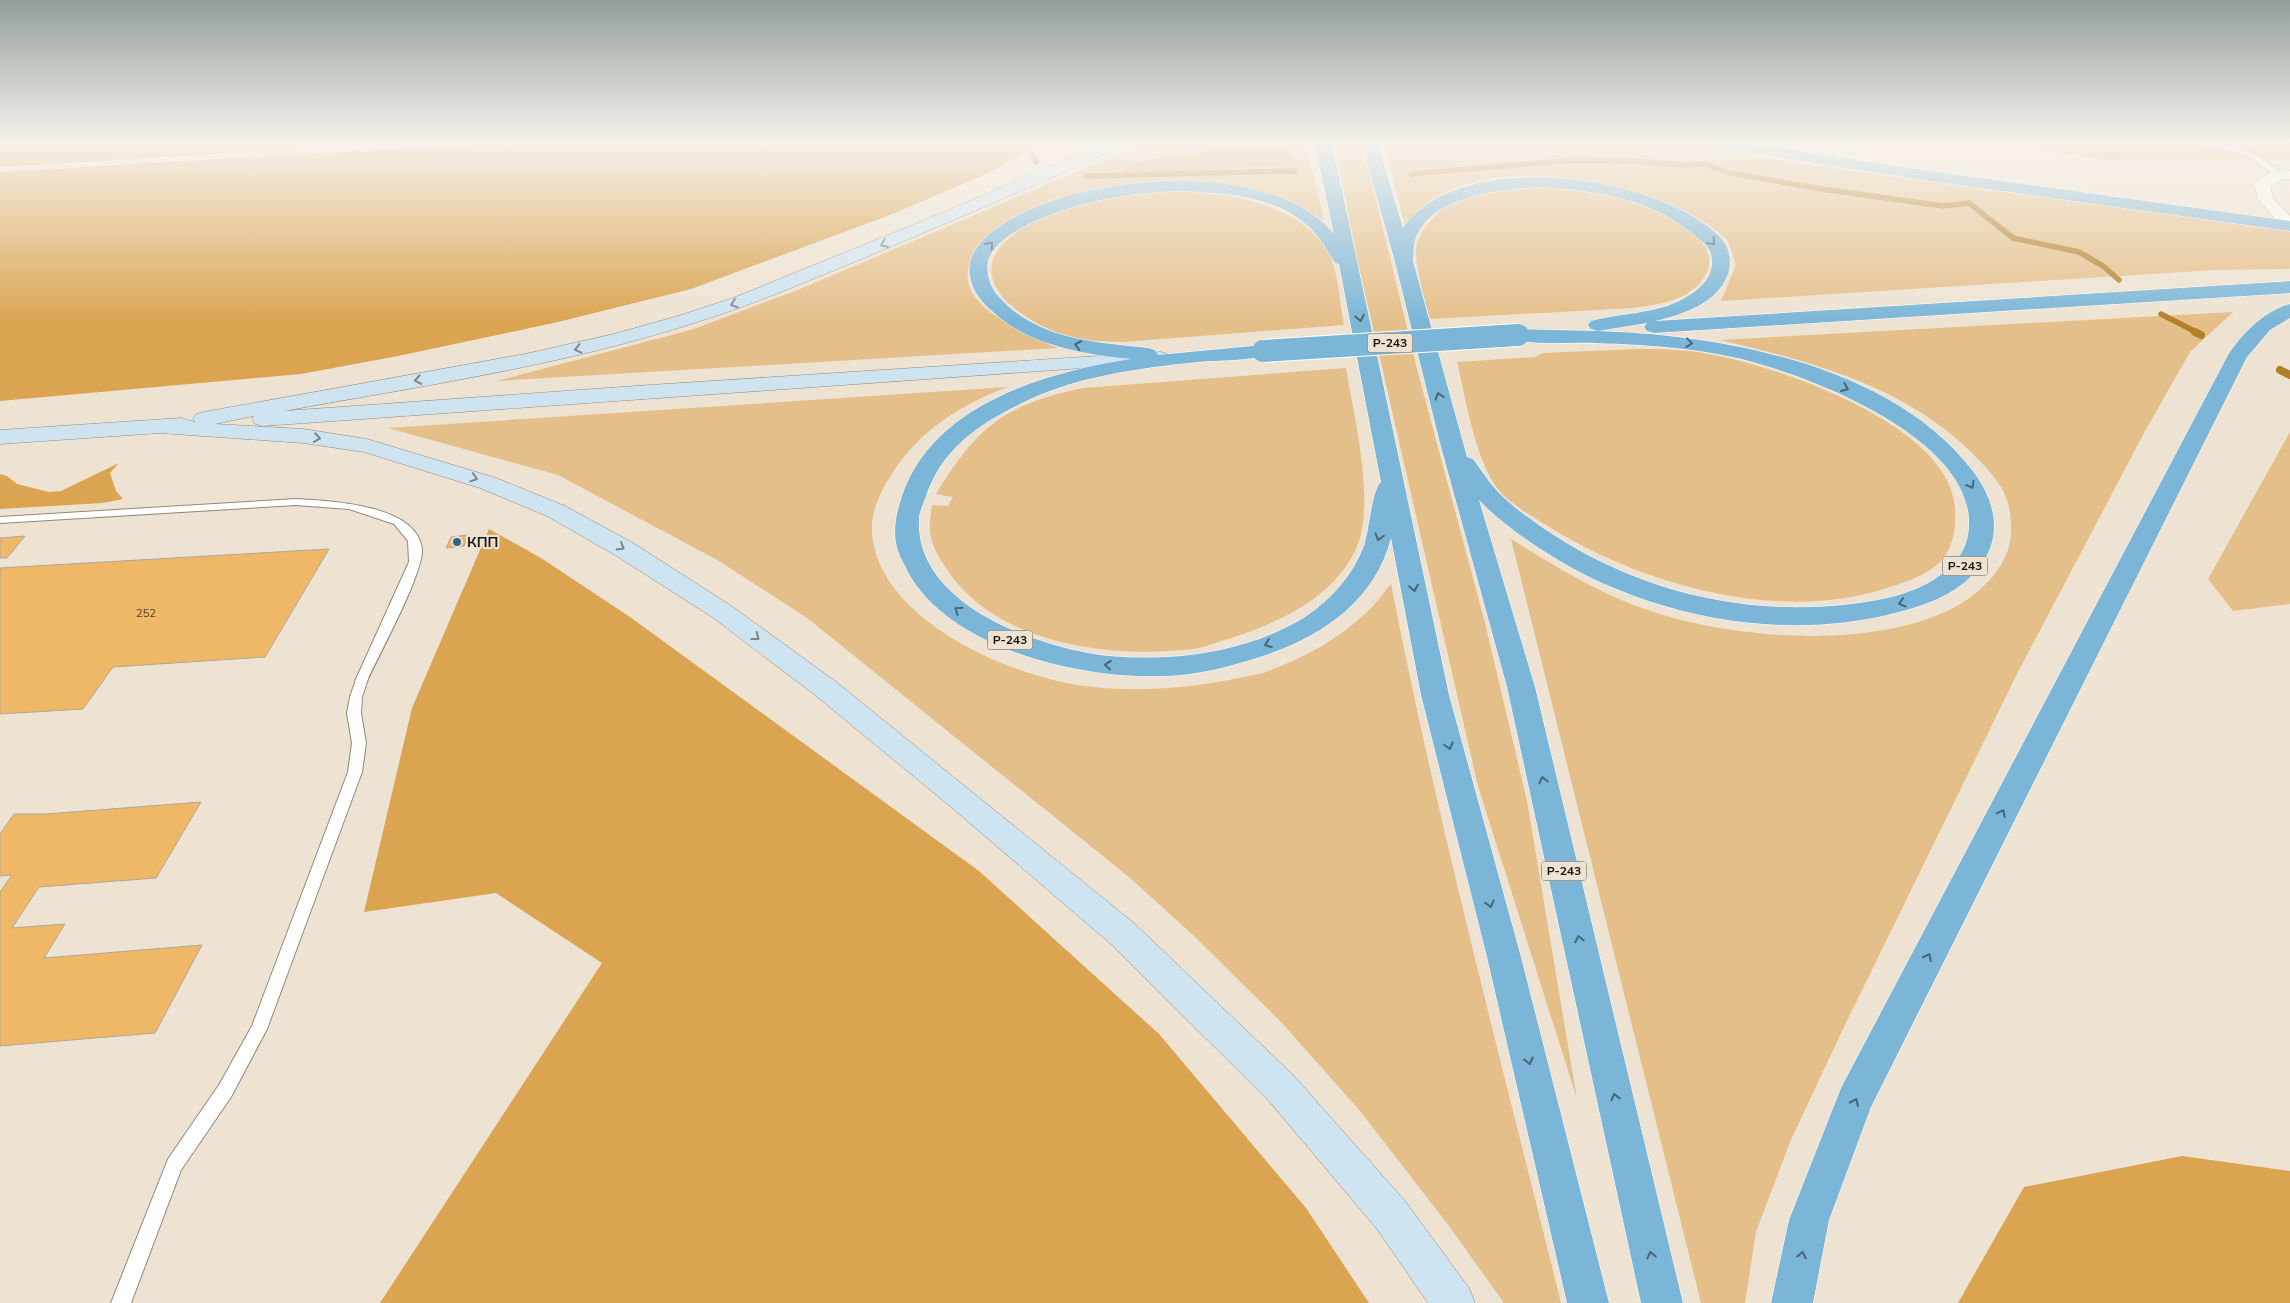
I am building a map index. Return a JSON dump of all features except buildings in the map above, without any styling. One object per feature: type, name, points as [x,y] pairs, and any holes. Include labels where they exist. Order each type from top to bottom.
[{"type":"highway","name":"Р-243","points":[[1067,202],[1033,215],[1012,226],[996,238],[982,254],[977,269],[983,290],[1001,311],[1028,328],[1075,345],[1179,357]]},
{"type":"highway","name":"Р-243","points":[[1278,202],[1308,217],[1323,229],[1350,270]]},
{"type":"highway","name":"Р-243","points":[[1336,202],[1435,695],[1504,957],[1588,1303]]},
{"type":"highway","name":"Р-243","points":[[1387,202],[1451,443],[1521,686],[1662,1303]]},
{"type":"highway","name":"Р-243","points":[[1404,262],[1407,236],[1411,229],[1442,202]]},
{"type":"highway","name":"Р-243","points":[[1518,335],[1627,321],[1680,307],[1701,295],[1712,285],[1720,275],[1721,255],[1716,244],[1700,229],[1672,212],[1644,202]]},
{"type":"highway","points":[[2116,202],[2290,226]]},
{"type":"highway","name":"Р-243","points":[[1388,454],[1386,512],[1372,560],[1356,588],[1328,614],[1296,633],[1269,644],[1212,661],[1148,668],[1090,664],[1037,651],[986,629],[948,604],[928,583],[912,559],[905,536],[906,515],[912,491],[938,450],[958,431],[992,410],[1049,385],[1077,377],[1179,357],[2290,287]]},
{"type":"highway","points":[[1792,1303],[1809,1220],[1854,1101],[2238,355],[2263,326],[2290,310]]},
{"type":"highway","name":"Р-243","points":[[1451,443],[1485,493],[1509,515],[1539,538],[1578,562],[1620,581],[1663,596],[1709,607],[1758,615],[1808,616],[1855,613],[1893,606],[1920,598],[1948,582],[1968,564],[1979,544],[1982,514],[1976,492],[1962,468],[1936,442],[1904,418],[1844,387],[1793,368],[1715,347],[1628,338],[1518,335]]},
{"type":"main road","points":[[0,437],[164,427],[524,360],[579,348],[685,320],[792,282],[980,202]]},
{"type":"main road","name":"Р-243","points":[[164,427],[650,391],[1179,357]]},
{"type":"main road","points":[[164,427],[303,436],[366,446],[488,483],[556,511],[624,549],[721,611],[832,694],[1124,934],[1281,1088],[1391,1215],[1454,1303]]},
{"type":"street","points":[[2268,202],[2290,226]]},
{"type":"lane","points":[[0,520],[263,503],[324,504],[366,510],[398,522],[414,540],[416,550],[411,574],[362,679],[354,713],[359,742],[356,772],[278,981],[259,1029],[225,1091],[174,1165],[121,1303]]},
{"type":"shaded area","points":[[0,202],[921,202],[691,289],[558,322],[398,356],[301,374],[0,401]]},
{"type":"shaded area","points":[[1006,202],[1048,202],[1012,218],[992,232],[977,248],[971,259],[968,282],[979,303],[988,311],[1011,326],[1058,348],[497,381],[694,329],[800,289]]},
{"type":"shaded area","points":[[1086,202],[1256,202],[1287,214],[1301,223],[1320,240],[1330,255],[1336,276],[1344,325],[1123,342],[1076,339],[1038,324],[1008,302],[997,288],[992,274],[994,258],[1005,242],[1023,228],[1063,208]]},
{"type":"shaded area","points":[[1291,202],[1320,202],[1324,220]]},
{"type":"shaded area","points":[[1346,202],[1376,202],[1417,369],[1485,623],[1527,801],[1577,1099],[1478,786],[1357,258]]},
{"type":"shaded area","points":[[1399,202],[1429,202],[1420,209],[1405,225]]},
{"type":"shaded area","points":[[1455,202],[1631,202],[1664,215],[1695,234],[1705,246],[1709,260],[1706,274],[1693,290],[1674,300],[1653,305],[1632,308],[1430,319],[1419,277],[1416,248],[1422,232],[1430,221]]},
{"type":"shaded area","points":[[1664,202],[2077,202],[2290,231],[2290,269],[2215,270],[1721,301],[1736,265],[1730,245],[1724,237],[1692,215]]},
{"type":"shaded area","points":[[2233,312],[2190,352],[2144,433],[2017,674],[1843,1029],[1790,1142],[1756,1232],[1745,1303],[1701,1303],[1511,539],[1570,574],[1615,597],[1666,616],[1704,625],[1745,632],[1831,636],[1872,632],[1910,624],[1945,612],[1968,599],[1979,591],[1998,570],[2009,546],[2011,533],[2010,510],[1999,484],[1978,459],[1951,434],[1922,413],[1891,396],[1825,368],[1720,340]]},
{"type":"shaded area","points":[[1635,349],[1700,352],[1775,371],[1856,404],[1893,426],[1924,450],[1946,478],[1955,508],[1955,515],[1953,537],[1945,556],[1924,574],[1893,586],[1851,597],[1807,602],[1762,600],[1717,593],[1672,582],[1629,567],[1588,549],[1526,513],[1508,500],[1494,483],[1479,451],[1468,413],[1457,362],[1535,357],[1543,353]]},
{"type":"shaded area","points":[[1346,368],[1362,461],[1364,487],[1364,511],[1361,533],[1355,551],[1345,568],[1317,596],[1283,617],[1247,633],[1192,649],[1160,652],[1091,648],[1056,641],[1023,630],[993,614],[967,594],[946,568],[935,550],[930,528],[932,505],[948,506],[953,497],[936,494],[951,471],[965,451],[980,435],[1013,411],[1033,402],[1056,394],[1083,388]]},
{"type":"shaded area","points":[[1008,387],[959,410],[943,420],[916,443],[893,472],[885,486],[875,509],[872,526],[872,534],[880,564],[897,592],[921,616],[950,637],[982,654],[1048,679],[1077,685],[1119,689],[1160,689],[1223,681],[1268,671],[1322,646],[1357,621],[1373,606],[1391,584],[1409,674],[1450,854],[1561,1303],[1504,1303],[1449,1226],[1360,1111],[1282,1023],[1194,936],[1129,877],[807,618],[719,561],[558,475],[388,428]]},
{"type":"shaded area","points":[[2290,432],[2290,604],[2233,611],[2208,579]]},
{"type":"shaded area","points":[[119,463],[110,473],[116,491],[123,499],[103,503],[0,509],[0,474],[7,476],[17,484],[49,492],[61,491]]},
{"type":"shaded area","points":[[489,529],[541,558],[630,617],[979,871],[1159,1034],[1306,1208],[1369,1303],[380,1303],[602,963],[496,893],[364,912],[412,708]]},
{"type":"shaded area","points":[[2182,1156],[2290,1171],[2290,1303],[1958,1303],[2024,1187]]},
{"type":"waterway","points":[[1913,202],[1943,206],[1969,203],[2013,238],[2079,252],[2103,266],[2119,280]]},
{"type":"waterway","points":[[2161,314],[2198,333]]},
{"type":"waterway","points":[[2195,332],[2201,335]]},
{"type":"waterway","points":[[2280,370],[2290,375]]},
{"type":"place","name":"КПП","points":[[457,542]]}]
